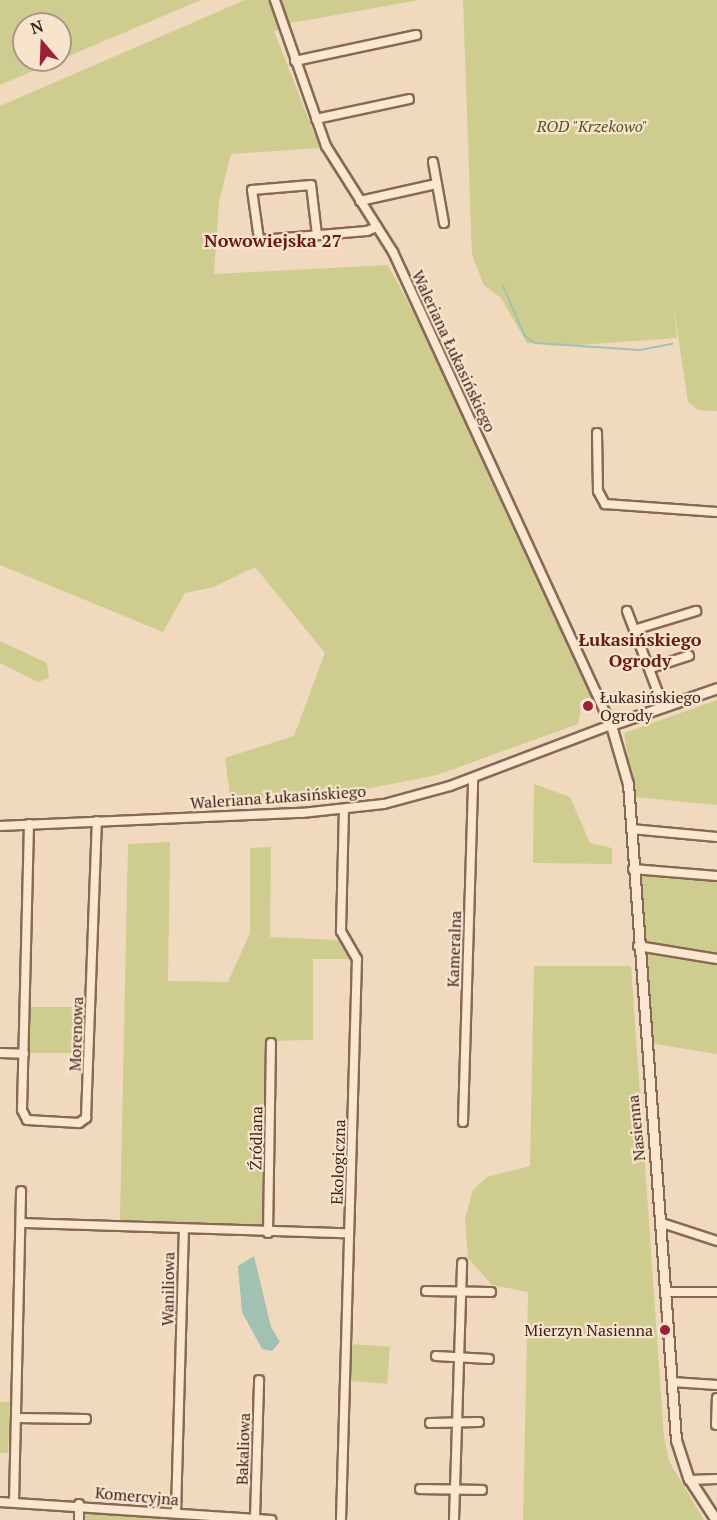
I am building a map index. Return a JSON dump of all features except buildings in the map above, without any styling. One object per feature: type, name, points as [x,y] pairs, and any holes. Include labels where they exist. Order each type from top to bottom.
[{"type":"street","name":"Waleriana Łukasińskiego","points":[[275,0],[316,119],[360,201],[397,260],[611,725]]},
{"type":"street","points":[[295,61],[416,35]]},
{"type":"street","points":[[316,119],[409,99]]},
{"type":"street","points":[[432,162],[444,223]]},
{"type":"street","points":[[360,201],[436,184]]},
{"type":"street","points":[[317,235],[311,185],[252,190],[255,238],[317,235],[377,227]]},
{"type":"street","points":[[597,433],[598,491],[605,504],[717,512]]},
{"type":"street","points":[[627,611],[637,629],[663,706]]},
{"type":"street","points":[[637,629],[696,611]]},
{"type":"street","points":[[651,668],[689,656]]},
{"type":"street","name":"Waleriana Łukasińskiego","points":[[0,826],[344,810],[402,800],[473,778],[611,725],[717,688]]},
{"type":"street","name":"Nasienna","points":[[611,725],[625,762],[662,1223],[677,1447],[689,1480],[716,1520]]},
{"type":"street","name":"Kameralna","points":[[463,1122],[473,778]]},
{"type":"street","name":"Ekologiczna","points":[[341,1520],[357,959],[341,931],[344,810]]},
{"type":"street","name":"Morenowa","points":[[29,824],[23,1116],[83,1122],[97,821]]},
{"type":"street","points":[[631,829],[717,837]]},
{"type":"street","points":[[633,869],[717,876]]},
{"type":"street","points":[[639,946],[717,958]]},
{"type":"street","name":"Źródlana","points":[[268,1233],[271,1042]]},
{"type":"street","points":[[0,1053],[24,1054]]},
{"type":"street","points":[[14,1502],[21,1191]]},
{"type":"street","points":[[22,1223],[184,1232]]},
{"type":"street","points":[[662,1223],[717,1241]]},
{"type":"street","name":"Waniliowa","points":[[176,1513],[184,1232],[349,1233]]},
{"type":"street","points":[[454,1520],[462,1263]]},
{"type":"street","points":[[426,1290],[491,1292]]},
{"type":"street","points":[[667,1292],[717,1292]]},
{"type":"street","points":[[436,1356],[489,1359]]},
{"type":"street","name":"Bakaliowa","points":[[255,1518],[259,1380]]},
{"type":"street","points":[[672,1382],[717,1385]]},
{"type":"street","points":[[716,1425],[717,1398]]},
{"type":"street","points":[[16,1418],[86,1419]]},
{"type":"street","points":[[429,1423],[479,1422]]},
{"type":"street","points":[[689,1480],[717,1479]]},
{"type":"street","points":[[420,1489],[482,1490]]},
{"type":"street","name":"Komercyjna","points":[[0,1502],[79,1504],[271,1520]]},
{"type":"street","points":[[79,1504],[79,1520]]},
{"type":"green space","points":[[0,0],[201,0],[72,55],[72,12],[12,12],[12,72],[31,72],[0,85]]},
{"type":"green space","points":[[245,0],[271,0],[280,29],[274,31],[320,148],[231,154],[219,202],[214,274],[388,265],[432,347],[595,700],[581,708],[578,724],[437,775],[300,802],[241,803],[230,795],[225,758],[294,736],[325,653],[255,567],[214,587],[185,593],[163,632],[0,565],[0,106]]},
{"type":"green space","points":[[278,0],[419,0],[286,24]]},
{"type":"green space","name":"ROD \"Krzekowo\"","points":[[463,0],[717,0],[717,411],[698,410],[688,402],[673,303],[677,338],[578,345],[527,343],[501,298],[484,285],[472,255]]},
{"type":"green space","points":[[0,641],[47,663],[49,678],[38,682],[0,663]]},
{"type":"green space","points":[[717,700],[717,805],[634,797],[624,733]]},
{"type":"green space","points":[[534,784],[570,797],[590,843],[612,848],[612,864],[533,863]]},
{"type":"green space","points":[[170,842],[168,981],[228,982],[250,933],[250,848],[271,847],[270,937],[338,940],[350,954],[349,959],[313,959],[313,1040],[265,1041],[263,1228],[120,1220],[128,844]]},
{"type":"green space","points":[[640,873],[717,881],[717,956],[646,944]]},
{"type":"green space","points":[[645,952],[717,963],[717,1054],[649,1043]]},
{"type":"green space","points":[[534,966],[631,966],[664,1437],[669,1461],[704,1520],[523,1520],[528,1292],[492,1285],[468,1258],[465,1219],[473,1190],[487,1177],[530,1166]]},
{"type":"green space","points":[[30,1007],[84,1007],[84,1053],[30,1053]]},
{"type":"green space","points":[[351,1344],[390,1347],[387,1384],[348,1381]]},
{"type":"green space","points":[[0,1402],[10,1402],[8,1453],[0,1453]]},
{"type":"green space","points":[[83,1510],[207,1520],[83,1520]]},
{"type":"shaded area","points":[[254,1256],[271,1327],[280,1342],[272,1351],[262,1349],[242,1312],[238,1266]]},
{"type":"waterway","points":[[503,286],[525,336],[535,343],[640,350],[672,344]]},
{"type":"place","name":"Łukasińskiego Ogrody","points":[[588,706]]},
{"type":"place","name":"Mierzyn Nasienna","points":[[665,1330]]},
{"type":"district","name":"Nowowiejska 27","points":[[273,240]]},
{"type":"district","name":"Łukasińskiego Ogrody","points":[[640,650]]}]
